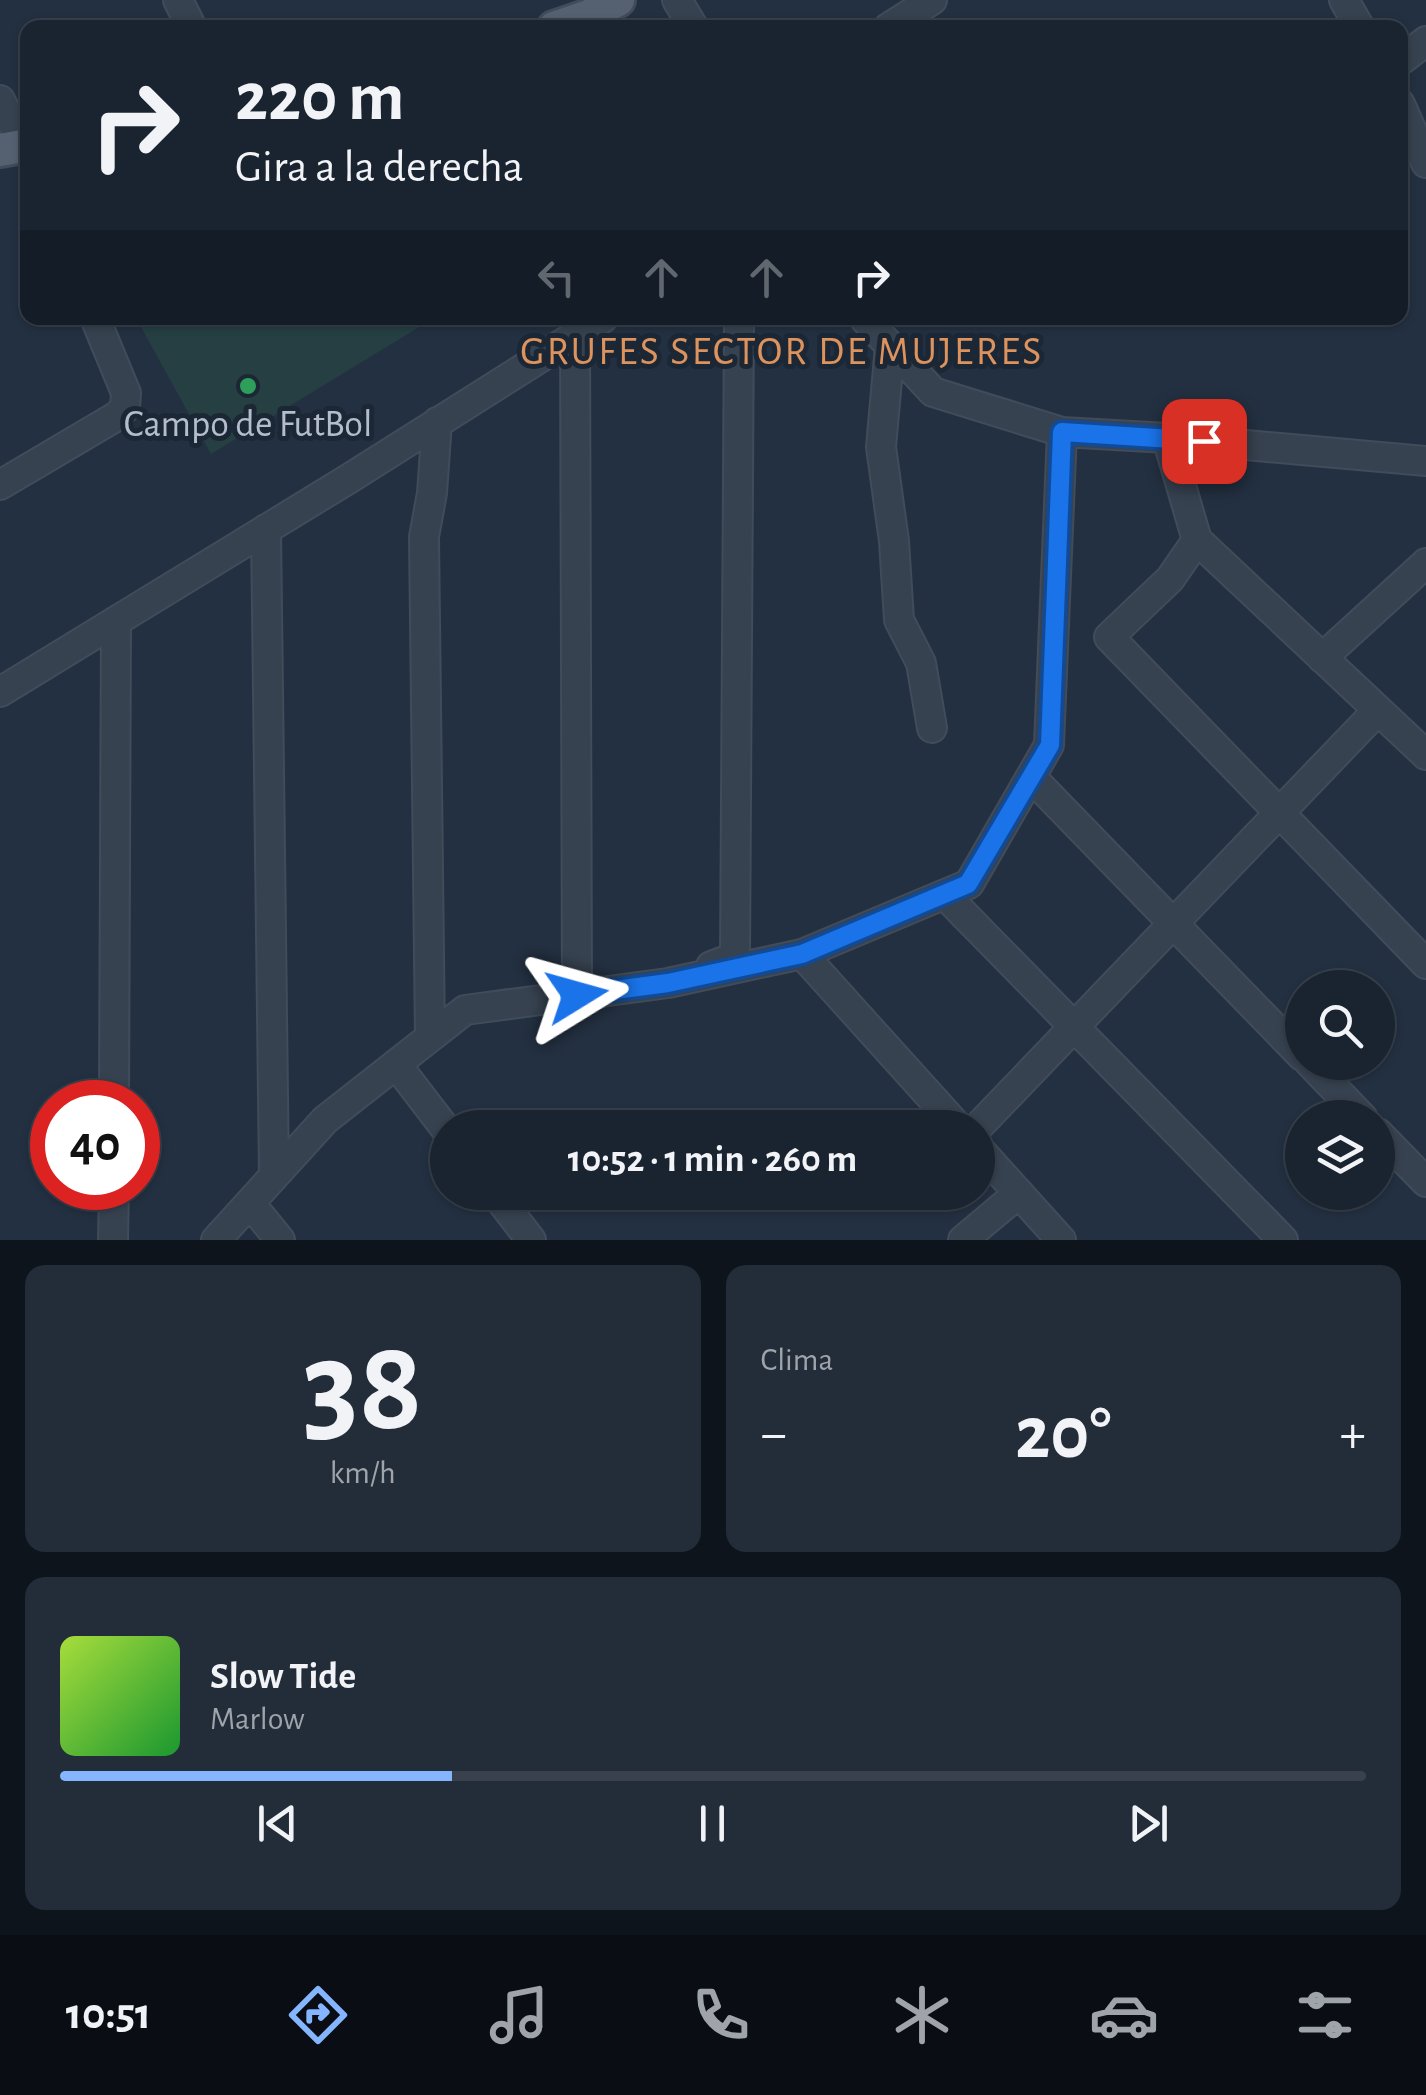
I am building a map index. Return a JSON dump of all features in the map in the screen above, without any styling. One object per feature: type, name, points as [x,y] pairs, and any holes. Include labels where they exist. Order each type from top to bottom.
[{"type":"main road","points":[[577,20],[618,0]]},
{"type":"street","points":[[901,20],[932,0]]},
{"type":"street","points":[[0,100],[20,148]]},
{"type":"street","points":[[1408,122],[1426,163]]},
{"type":"street","points":[[0,485],[125,408],[126,394],[98,325]]},
{"type":"street","points":[[0,692],[592,325]]},
{"type":"street","points":[[668,983],[735,957],[739,325]]},
{"type":"street","points":[[870,325],[932,392],[1062,432],[1426,461]]},
{"type":"street","points":[[576,335],[577,995]]},
{"type":"street","points":[[890,346],[881,448],[900,620],[922,663],[932,728]]},
{"type":"street","points":[[430,1037],[424,536],[437,422]]},
{"type":"street","points":[[216,1240],[324,1120],[465,1010],[668,983],[802,954],[968,884],[1050,745],[1062,432]]},
{"type":"street","points":[[1167,438],[1197,540],[1426,755]]},
{"type":"street","points":[[266,529],[274,1176]]},
{"type":"street","points":[[1197,540],[1170,579],[1109,638],[1426,964]]},
{"type":"street","points":[[1322,658],[1426,563]]},
{"type":"street","points":[[114,1080],[116,621]]},
{"type":"street","points":[[994,1110],[1378,710]]},
{"type":"street","points":[[1030,777],[1285,1039]]},
{"type":"street","points":[[944,895],[1284,1240]]},
{"type":"street","points":[[802,954],[943,1110]]},
{"type":"street","points":[[396,1064],[431,1110]]},
{"type":"street","points":[[1326,1080],[1345,1100]]},
{"type":"street","points":[[1395,1150],[1426,1182]]},
{"type":"street","points":[[995,1167],[1062,1240]]},
{"type":"street","points":[[963,1240],[1019,1194]]},
{"type":"street","points":[[250,1203],[280,1240]]},
{"type":"street","points":[[114,1210],[114,1240]]},
{"type":"street","points":[[508,1210],[531,1240]]},
{"type":"green space","name":"Campo de FutBol","points":[[140,325],[423,325],[211,454]]},
{"type":"place","name":"Campo de FutBol","points":[[248,386]]},
{"type":"district","name":"GRUFES SECTOR DE MUJERES","points":[[782,352]]},
{"type":"route","points":[[577,995],[668,983],[802,954],[968,884],[1050,745],[1062,432],[1204,441]]}]
